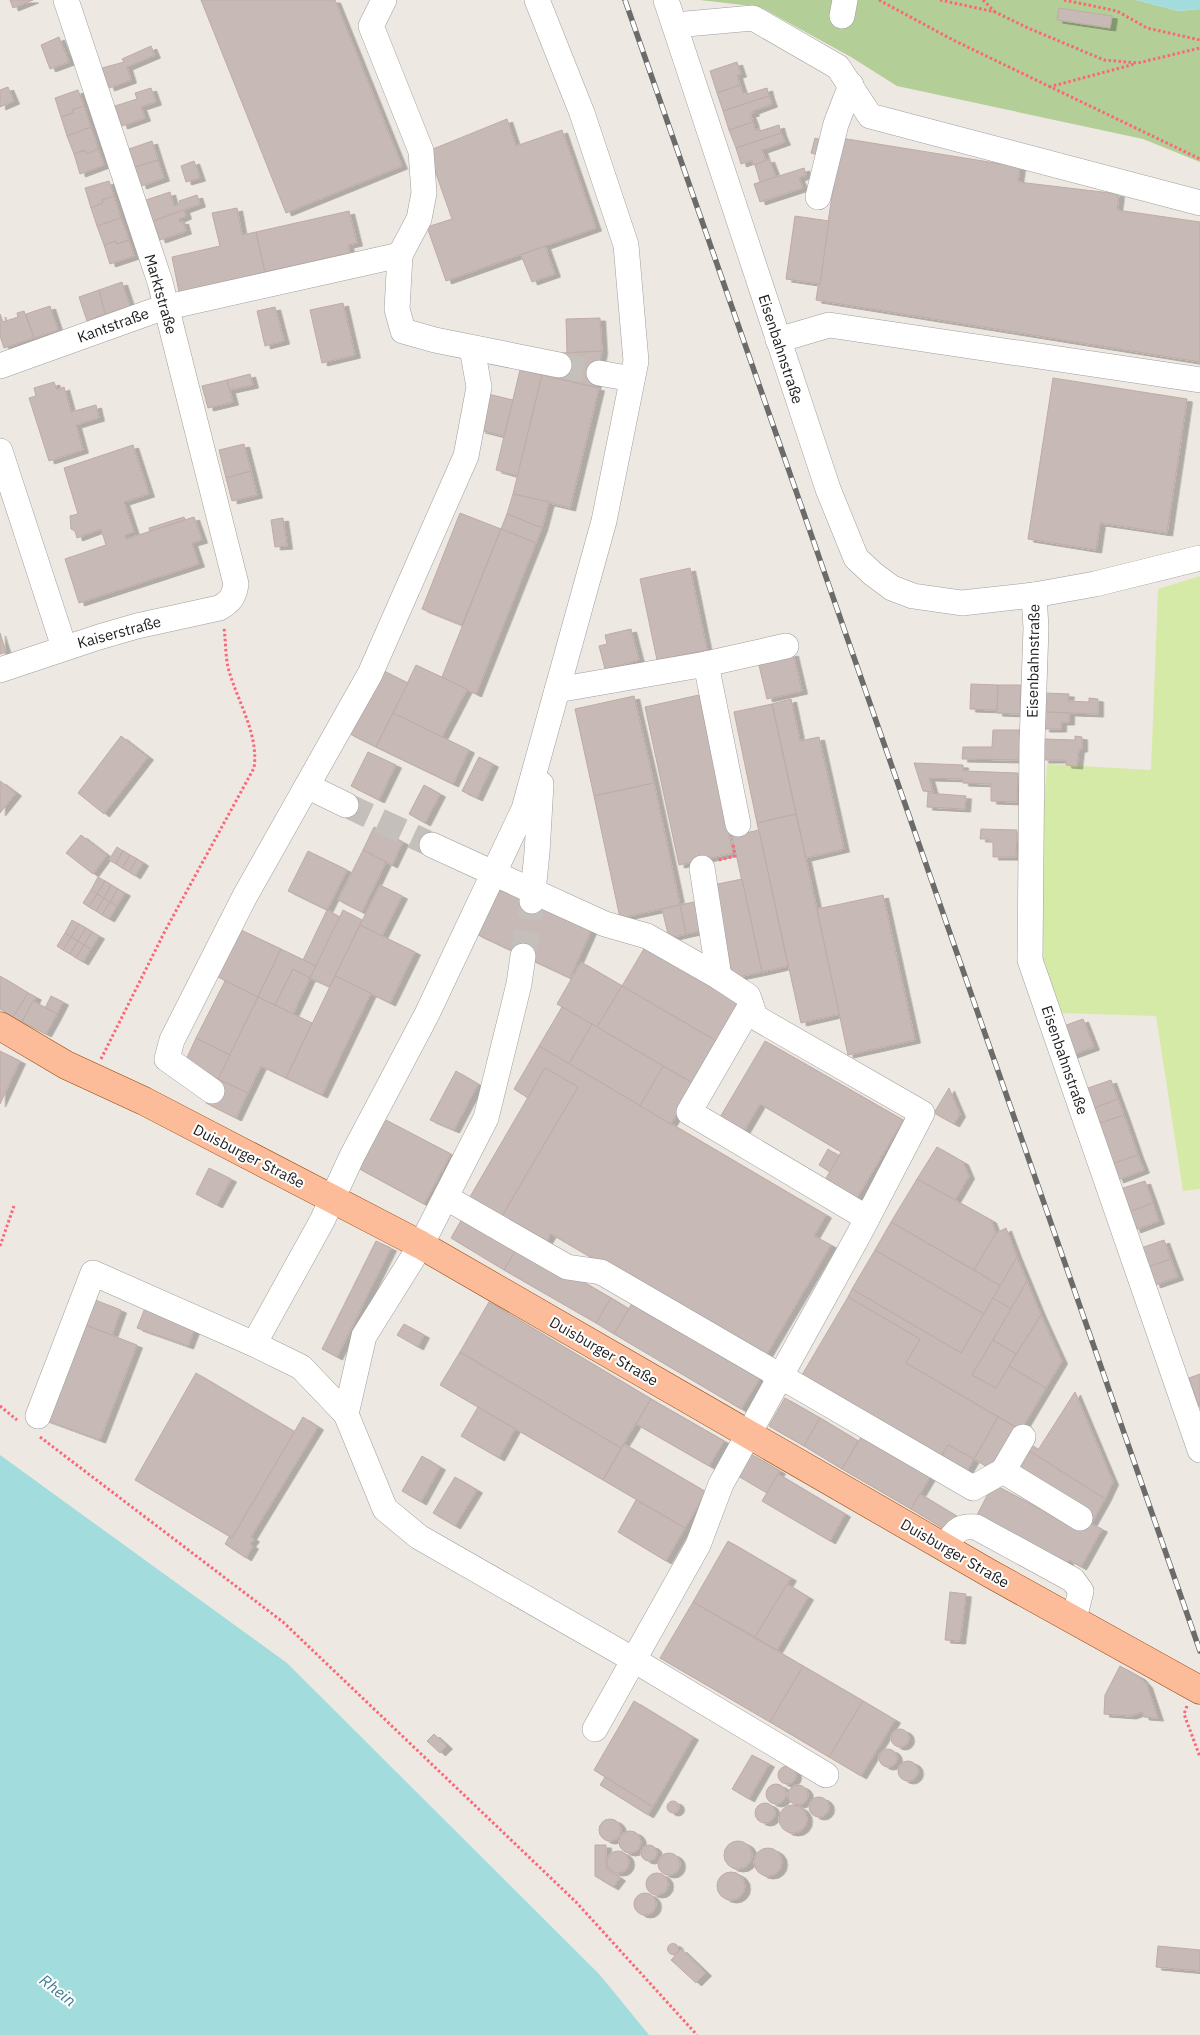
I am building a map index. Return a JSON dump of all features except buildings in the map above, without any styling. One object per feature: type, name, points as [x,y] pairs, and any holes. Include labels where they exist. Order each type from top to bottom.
[{"type":"main road","name":"Duisburger Straße","points":[[0,1026],[66,1065],[144,1102],[421,1244],[749,1435],[950,1538],[1074,1619],[1197,1689]]},
{"type":"street","name":"Marktstraße","points":[[66,0],[160,282],[232,563],[236,584],[227,601]]},
{"type":"street","points":[[384,0],[371,26],[421,151],[424,193],[419,219],[400,255],[397,309],[403,331],[435,340],[559,365]]},
{"type":"street","points":[[254,1344],[322,1221],[352,1156],[427,1014],[524,809],[604,521],[636,361],[626,245],[582,113],[537,0]]},
{"type":"street","name":"Eisenbahnstraße","points":[[666,0],[828,489],[856,558],[892,588],[914,596],[962,603],[1034,594],[1036,628],[1032,744],[1030,960],[1200,1450]]},
{"type":"street","points":[[675,25],[753,18],[838,67],[870,116],[1200,203]]},
{"type":"street","points":[[818,197],[836,124],[851,86]]},
{"type":"street","name":"Kantstraße","points":[[0,366],[159,309],[400,255]]},
{"type":"street","points":[[778,340],[829,325],[1200,380]]},
{"type":"street","points":[[212,1091],[167,1059],[172,1040],[246,896],[370,674],[466,456],[479,387],[472,348]]},
{"type":"street","points":[[599,373],[632,379]]},
{"type":"street","points":[[0,452],[64,647]]},
{"type":"street","points":[[1034,594],[1095,584],[1200,558]]},
{"type":"street","name":"Kaiserstraße","points":[[0,670],[27,662],[64,647],[227,601]]},
{"type":"street","points":[[557,690],[706,664],[786,646]]},
{"type":"street","points":[[706,664],[738,824]]},
{"type":"street","points":[[532,896],[537,853],[543,738]]},
{"type":"street","points":[[307,786],[346,804]]},
{"type":"street","points":[[432,845],[493,874],[532,896],[605,924],[647,936],[719,977],[748,996],[754,1017],[922,1113],[867,1218],[721,1484],[698,1545],[596,1729]]},
{"type":"street","points":[[702,868],[719,977]]},
{"type":"street","points":[[346,1414],[364,1336],[421,1244],[486,1118],[519,984],[523,956]]},
{"type":"street","points":[[751,1005],[689,1112],[867,1218]]},
{"type":"street","points":[[446,1198],[567,1267],[601,1272],[973,1488]]},
{"type":"street","points":[[34,1425],[93,1274],[254,1344],[301,1367],[346,1414],[385,1509],[419,1537],[634,1660],[826,1775]]},
{"type":"street","points":[[950,1538],[968,1512],[973,1488],[1003,1471],[1023,1437]]},
{"type":"street","points":[[1003,1471],[1080,1518]]},
{"type":"path","points":[[879,0],[953,40],[1200,159]]},
{"type":"path","points":[[940,0],[996,12],[1028,28],[1104,60],[1138,63]]},
{"type":"path","points":[[983,0],[996,12]]},
{"type":"path","points":[[1064,0],[1118,10],[1147,28],[1200,40]]},
{"type":"path","points":[[1049,87],[1200,48]]},
{"type":"path","points":[[92,1077],[164,931],[254,768],[256,756],[243,708],[229,669],[225,628],[227,601]]},
{"type":"path","points":[[702,868],[701,864],[735,856],[729,826],[738,824]]},
{"type":"path","points":[[0,1246],[14,1206]]},
{"type":"path","points":[[0,1406],[34,1425],[283,1622],[576,1902],[697,2035]]},
{"type":"path","points":[[1197,1689],[1184,1714],[1200,1758]]},
{"type":"green space","points":[[700,0],[1136,0],[1178,11],[1200,9],[1200,162],[1143,139],[897,86],[851,57],[760,7]]},
{"type":"green space","points":[[1200,576],[1200,1189],[1183,1191],[1156,1016],[1058,1013],[1037,957],[1042,829],[1047,764],[1151,770],[1158,589]]},
{"type":"water","points":[[1136,0],[1200,0],[1200,9],[1178,11]]},
{"type":"water","name":"Rhein","points":[[0,1455],[287,1663],[600,1975],[649,2035],[0,2035]]},
{"type":"tunnel","points":[[559,365],[599,373]]},
{"type":"tunnel","points":[[346,805],[432,845]]},
{"type":"tunnel","points":[[523,956],[532,901]]},
{"type":"railway","points":[[625,0],[1200,1651]]}]
